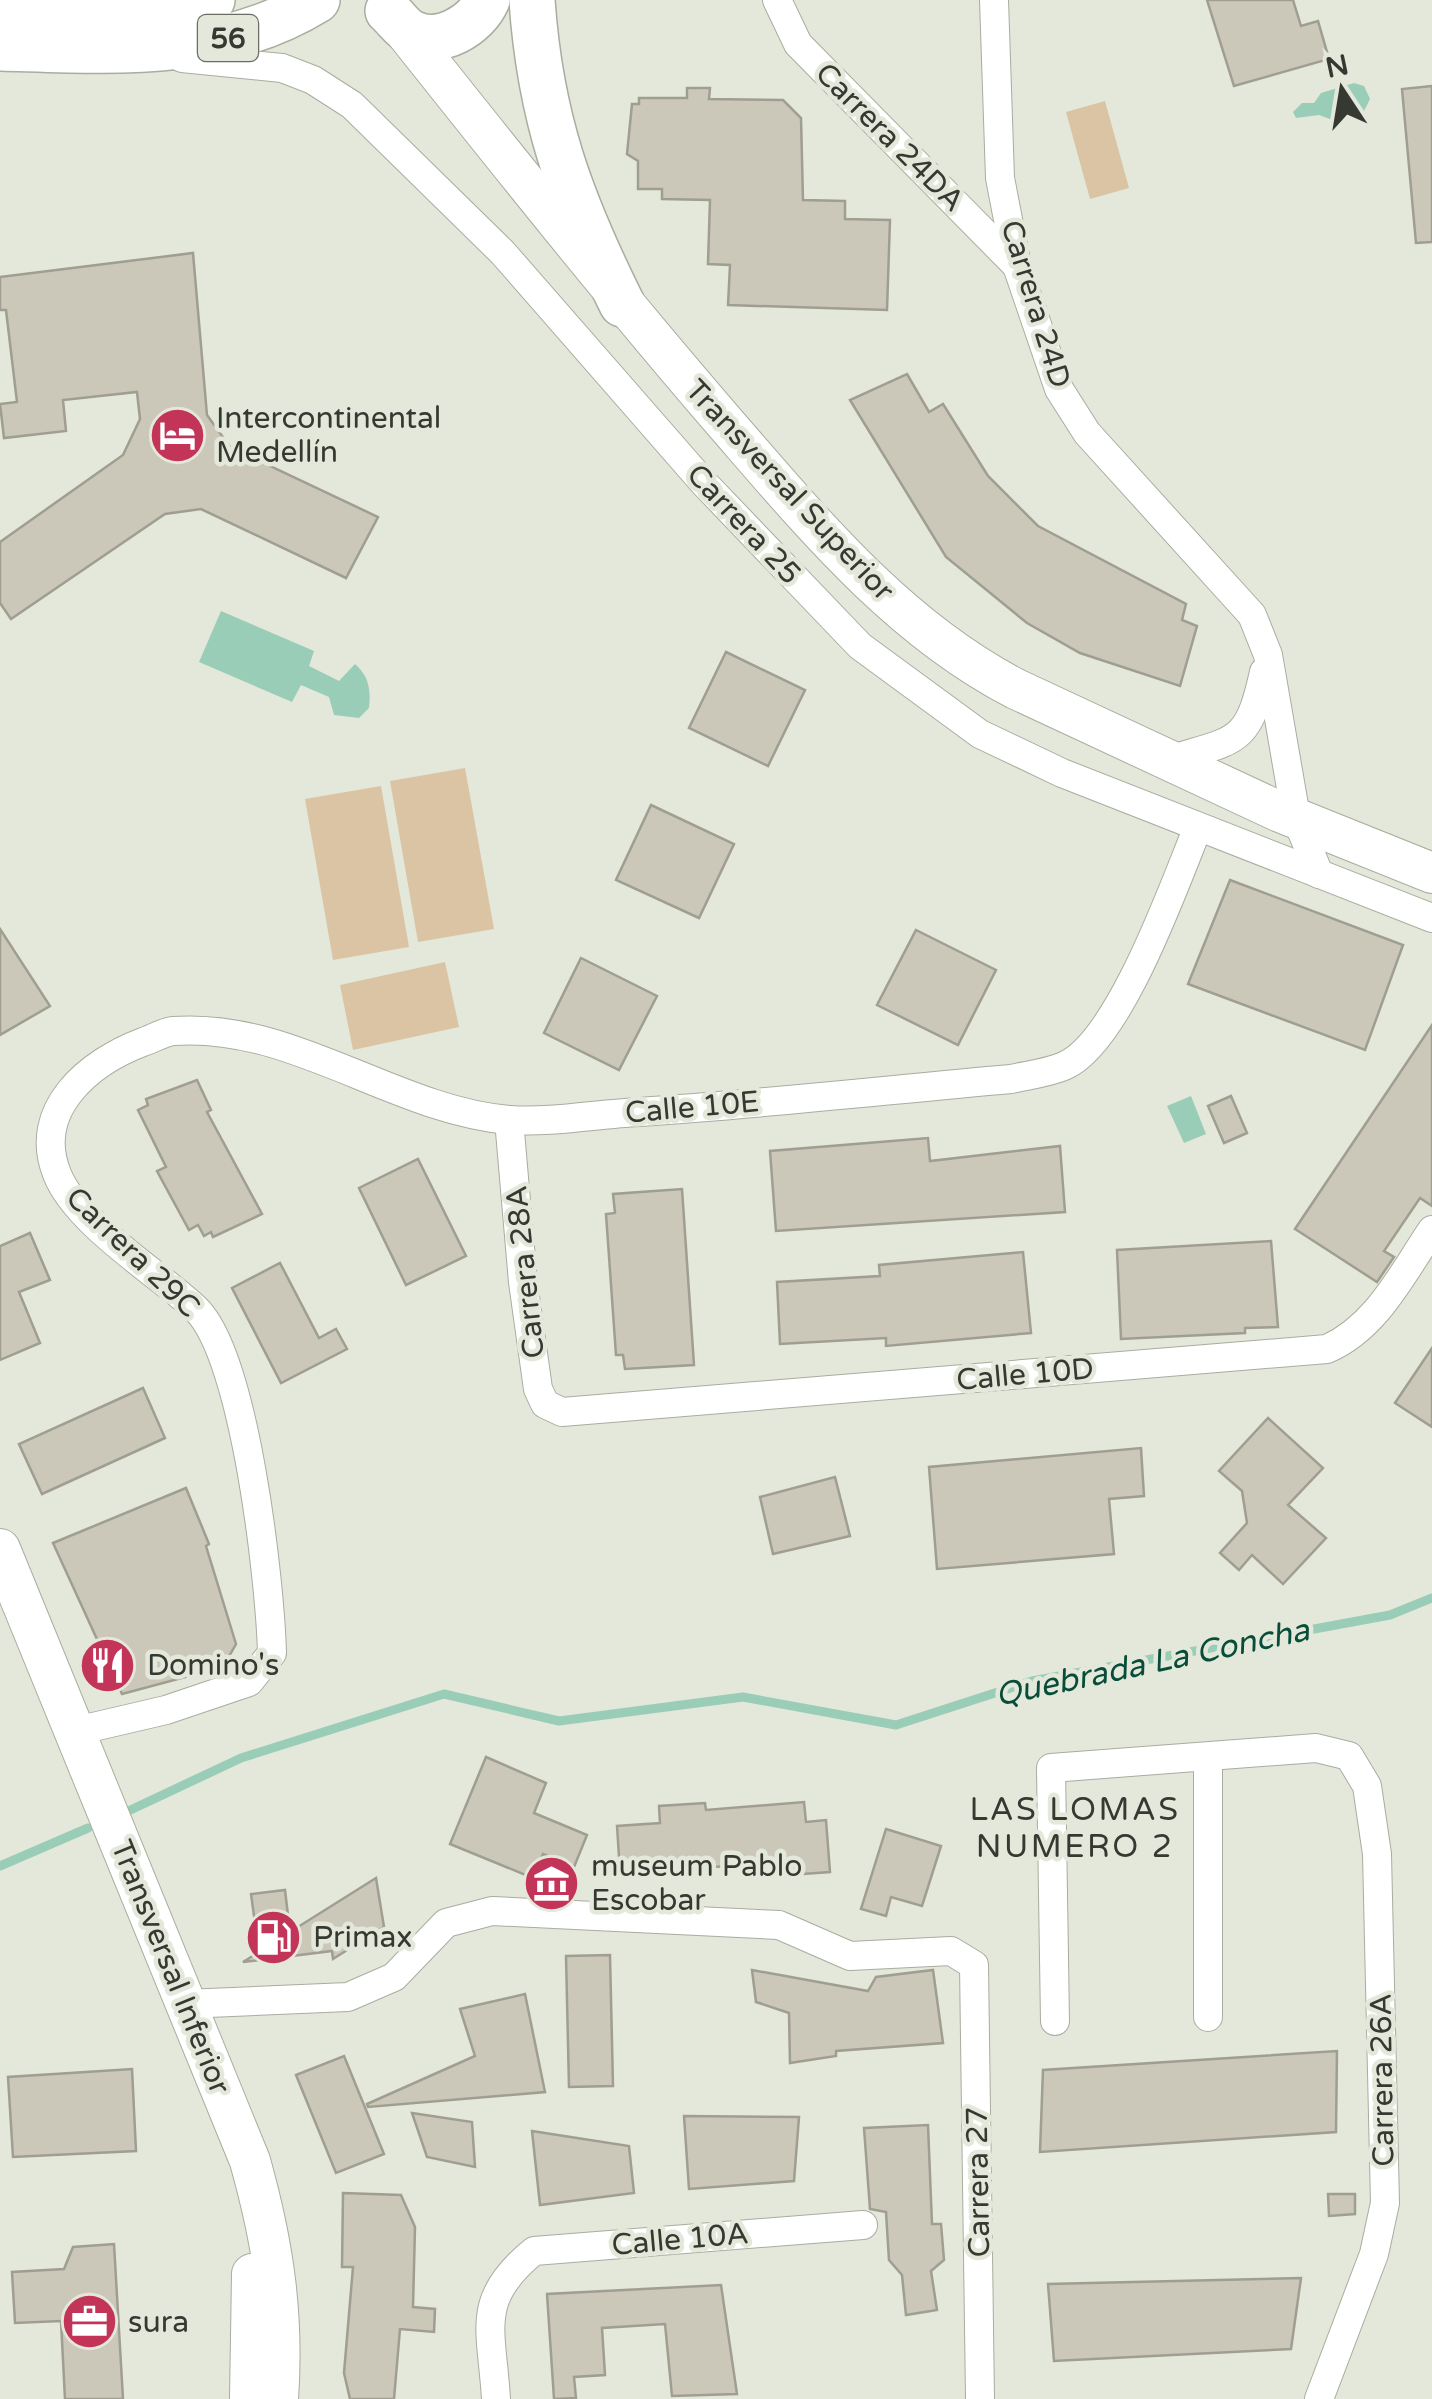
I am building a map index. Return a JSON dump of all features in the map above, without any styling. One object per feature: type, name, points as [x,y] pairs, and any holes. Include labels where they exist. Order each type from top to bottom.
[{"type":"main road","name":"56","points":[[0,12],[99,16],[212,0]]},
{"type":"main road","name":"56","points":[[0,48],[130,52],[248,34],[318,0]]},
{"type":"main road","points":[[384,6],[410,32],[437,36],[474,20],[487,0]]},
{"type":"main road","points":[[532,0],[551,134],[576,210],[622,304]]},
{"type":"main road","name":"Transversal Superior","points":[[384,6],[622,304],[876,590],[980,670],[1296,818],[1432,874]]},
{"type":"main road","name":"Transversal Inferior","points":[[0,1549],[250,2160],[283,2329],[256,2394]]},
{"type":"main road","points":[[256,2394],[252,2254],[262,2206]]},
{"type":"street","name":"Carrera 24DA","points":[[776,0],[798,44],[1018,266]]},
{"type":"street","name":"Carrera 24D","points":[[994,0],[1000,178],[1018,266],[1059,389],[1086,433],[1252,615],[1268,656],[1296,818],[1320,874]]},
{"type":"street","name":"Carrera 25","points":[[130,52],[282,68],[312,80],[352,105],[504,252],[702,482],[860,646],[980,734],[1062,773],[1432,918]]},
{"type":"street","points":[[1169,760],[1224,743],[1242,732],[1254,717],[1268,656]]},
{"type":"street","name":"Calle 10E","points":[[69,1087],[112,1054],[172,1031],[262,1040],[394,1089],[509,1120],[1011,1078],[1067,1066],[1100,1032],[1132,983],[1198,827]]},
{"type":"street","name":"Carrera 29C","points":[[69,1087],[57,1114],[52,1142],[54,1168],[64,1192],[138,1263],[198,1311],[220,1342],[237,1392],[269,1599],[272,1653],[249,1682],[166,1710],[76,1731]]},
{"type":"street","name":"Carrera 28A","points":[[509,1120],[523,1282],[538,1389],[545,1404],[562,1412]]},
{"type":"street","name":"Calle 10D","points":[[562,1412],[1327,1349],[1352,1338],[1372,1318],[1432,1230]]},
{"type":"street","name":"Carrera 26A","points":[[1208,1758],[1316,1748],[1350,1756],[1367,1786],[1377,1854],[1385,2204],[1374,2254],[1319,2399]]},
{"type":"street","points":[[1055,2020],[1051,1768],[1208,1758],[1208,2017]]},
{"type":"street","name":"Carrera 27","points":[[185,2004],[348,1997],[394,1977],[446,1923],[492,1911],[779,1925],[850,1956],[951,1951],[974,1965],[980,2399]]},
{"type":"street","name":"Calle 10A","points":[[496,2399],[490,2306],[505,2275],[534,2251],[863,2225]]},
{"type":"shaded area","points":[[1354,83],[1364,86],[1370,99],[1363,113],[1335,121],[1319,115],[1296,118],[1293,112],[1302,103],[1314,103],[1321,93]]},
{"type":"shaded area","points":[[1105,101],[1129,188],[1090,199],[1066,112]]},
{"type":"shaded area","points":[[221,611],[314,651],[309,666],[339,681],[355,664],[368,684],[369,708],[359,718],[334,715],[329,697],[301,685],[292,702],[199,662]]},
{"type":"shaded area","points":[[465,768],[494,929],[418,942],[390,781]]},
{"type":"shaded area","points":[[381,786],[409,947],[333,960],[305,799]]},
{"type":"shaded area","points":[[445,962],[459,1027],[353,1050],[340,985]]},
{"type":"shaded area","points":[[1191,1096],[1206,1134],[1184,1143],[1167,1106]]},
{"type":"building","points":[[1207,0],[1293,0],[1301,26],[1318,21],[1329,59],[1234,86]]},
{"type":"building","points":[[1432,86],[1432,242],[1416,243],[1402,89]]},
{"type":"building","points":[[687,88],[710,88],[709,99],[783,100],[801,118],[803,200],[845,201],[845,219],[890,220],[887,310],[728,305],[730,265],[708,264],[710,200],[662,199],[662,189],[638,189],[638,161],[627,154],[632,104],[639,104],[639,98],[687,98]]},
{"type":"building","name":"Intercontinental Medellín","points":[[193,253],[207,415],[230,447],[378,517],[346,578],[201,509],[165,514],[11,619],[0,603],[0,542],[123,455],[140,419],[137,392],[63,400],[66,431],[4,438],[0,404],[17,402],[6,310],[0,310],[0,277]]},
{"type":"building","points":[[907,374],[929,412],[943,404],[988,476],[1038,526],[1186,604],[1182,620],[1197,626],[1180,686],[1080,653],[1027,623],[946,557],[850,400]]},
{"type":"building","points":[[726,652],[805,690],[768,766],[689,728]]},
{"type":"building","points":[[651,805],[734,844],[699,918],[616,880]]},
{"type":"building","points":[[1230,880],[1403,945],[1365,1050],[1188,984]]},
{"type":"building","points":[[0,929],[50,1006],[0,1035]]},
{"type":"building","points":[[916,930],[996,970],[958,1045],[877,1005]]},
{"type":"building","points":[[581,958],[657,996],[619,1070],[544,1033]]},
{"type":"building","points":[[1432,1025],[1432,1206],[1420,1198],[1384,1251],[1394,1257],[1377,1282],[1295,1229]]},
{"type":"building","points":[[197,1080],[211,1110],[207,1112],[262,1214],[213,1237],[211,1232],[204,1236],[198,1225],[189,1230],[157,1171],[166,1167],[138,1110],[148,1105],[146,1099]]},
{"type":"building","points":[[1231,1096],[1247,1133],[1224,1143],[1208,1106]]},
{"type":"building","points":[[928,1138],[930,1161],[1060,1146],[1065,1212],[776,1231],[770,1151]]},
{"type":"building","points":[[418,1159],[466,1256],[406,1285],[359,1188]]},
{"type":"building","points":[[682,1189],[694,1365],[625,1369],[623,1355],[616,1355],[606,1214],[615,1213],[613,1194]]},
{"type":"building","points":[[30,1233],[50,1280],[19,1292],[40,1343],[0,1360],[0,1246]]},
{"type":"building","points":[[1271,1241],[1278,1327],[1245,1328],[1245,1333],[1121,1339],[1117,1250]]},
{"type":"building","points":[[1023,1252],[1031,1333],[886,1346],[886,1338],[780,1344],[777,1282],[880,1276],[879,1265]]},
{"type":"building","points":[[280,1263],[319,1338],[336,1329],[347,1349],[281,1383],[232,1288]]},
{"type":"building","points":[[1432,1348],[1432,1427],[1395,1403]]},
{"type":"building","points":[[143,1388],[165,1438],[42,1494],[19,1444]]},
{"type":"building","points":[[1268,1418],[1323,1468],[1288,1505],[1326,1538],[1283,1584],[1252,1555],[1239,1570],[1220,1553],[1247,1523],[1242,1491],[1219,1471]]},
{"type":"building","points":[[1141,1448],[1144,1496],[1109,1499],[1114,1554],[937,1569],[929,1467]]},
{"type":"building","points":[[835,1477],[850,1536],[773,1554],[760,1497]]},
{"type":"building","points":[[186,1488],[209,1544],[206,1546],[236,1644],[223,1667],[122,1694],[53,1543]]},
{"type":"building","points":[[486,1757],[546,1783],[534,1813],[587,1835],[574,1867],[543,1854],[533,1878],[450,1844]]},
{"type":"building","points":[[804,1802],[806,1822],[826,1820],[830,1872],[789,1875],[788,1863],[620,1872],[617,1826],[660,1823],[659,1806],[705,1803],[706,1810]]},
{"type":"building","points":[[886,1829],[941,1846],[922,1906],[891,1897],[886,1916],[861,1909]]},
{"type":"building","points":[[376,1878],[384,1927],[333,1959],[332,1951],[243,1962],[259,1952],[251,1894],[285,1890],[290,1932]]},
{"type":"building","points":[[610,1955],[613,2086],[569,2087],[566,1956]]},
{"type":"building","points":[[752,1970],[868,1991],[876,1977],[933,1970],[943,2043],[836,2051],[836,2056],[790,2063],[789,2013],[756,2002]]},
{"type":"building","points":[[525,1994],[545,2092],[368,2107],[367,2104],[475,2056],[460,2009]]},
{"type":"building","points":[[1337,2051],[1336,2132],[1040,2152],[1043,2070]]},
{"type":"building","points":[[344,2056],[384,2154],[336,2173],[296,2075]]},
{"type":"building","points":[[132,2069],[136,2151],[13,2157],[8,2077]]},
{"type":"building","points":[[412,2113],[472,2122],[475,2167],[427,2157]]},
{"type":"building","points":[[684,2116],[799,2117],[794,2181],[689,2189]]},
{"type":"building","points":[[928,2125],[932,2224],[941,2224],[944,2260],[931,2271],[937,2310],[906,2315],[902,2275],[889,2260],[886,2212],[870,2209],[864,2128]]},
{"type":"building","points":[[532,2131],[629,2146],[634,2193],[540,2205]]},
{"type":"building","points":[[343,2193],[401,2195],[415,2227],[413,2307],[435,2309],[434,2332],[400,2329],[394,2399],[350,2399],[344,2373],[353,2267],[342,2267]]},
{"type":"building","points":[[1328,2194],[1355,2194],[1355,2214],[1329,2216]]},
{"type":"building","name":"sura","points":[[114,2244],[123,2399],[65,2399],[61,2321],[15,2323],[12,2272],[64,2269],[73,2247]]},
{"type":"building","points":[[1301,2278],[1291,2349],[1054,2361],[1048,2284]]},
{"type":"building","points":[[721,2285],[737,2394],[672,2396],[665,2324],[602,2328],[605,2375],[574,2377],[576,2398],[554,2399],[547,2294]]},
{"type":"waterway","name":"Quebrada La Concha","points":[[122,1814],[241,1758],[444,1694],[559,1721],[743,1697],[896,1725],[1032,1681],[1390,1615],[1432,1598]]},
{"type":"waterway","name":"Quebrada La Concha","points":[[0,1866],[88,1828]]},
{"type":"place","name":"Intercontinental Medellín","points":[[177,435]]},
{"type":"place","name":"Domino's","points":[[108,1665]]},
{"type":"place","name":"museum Pablo Escobar","points":[[552,1883]]},
{"type":"place","name":"Primax","points":[[274,1937]]},
{"type":"place","name":"sura","points":[[89,2322]]},
{"type":"district","name":"LAS LOMAS NUMERO 2","points":[[1075,1828]]}]
